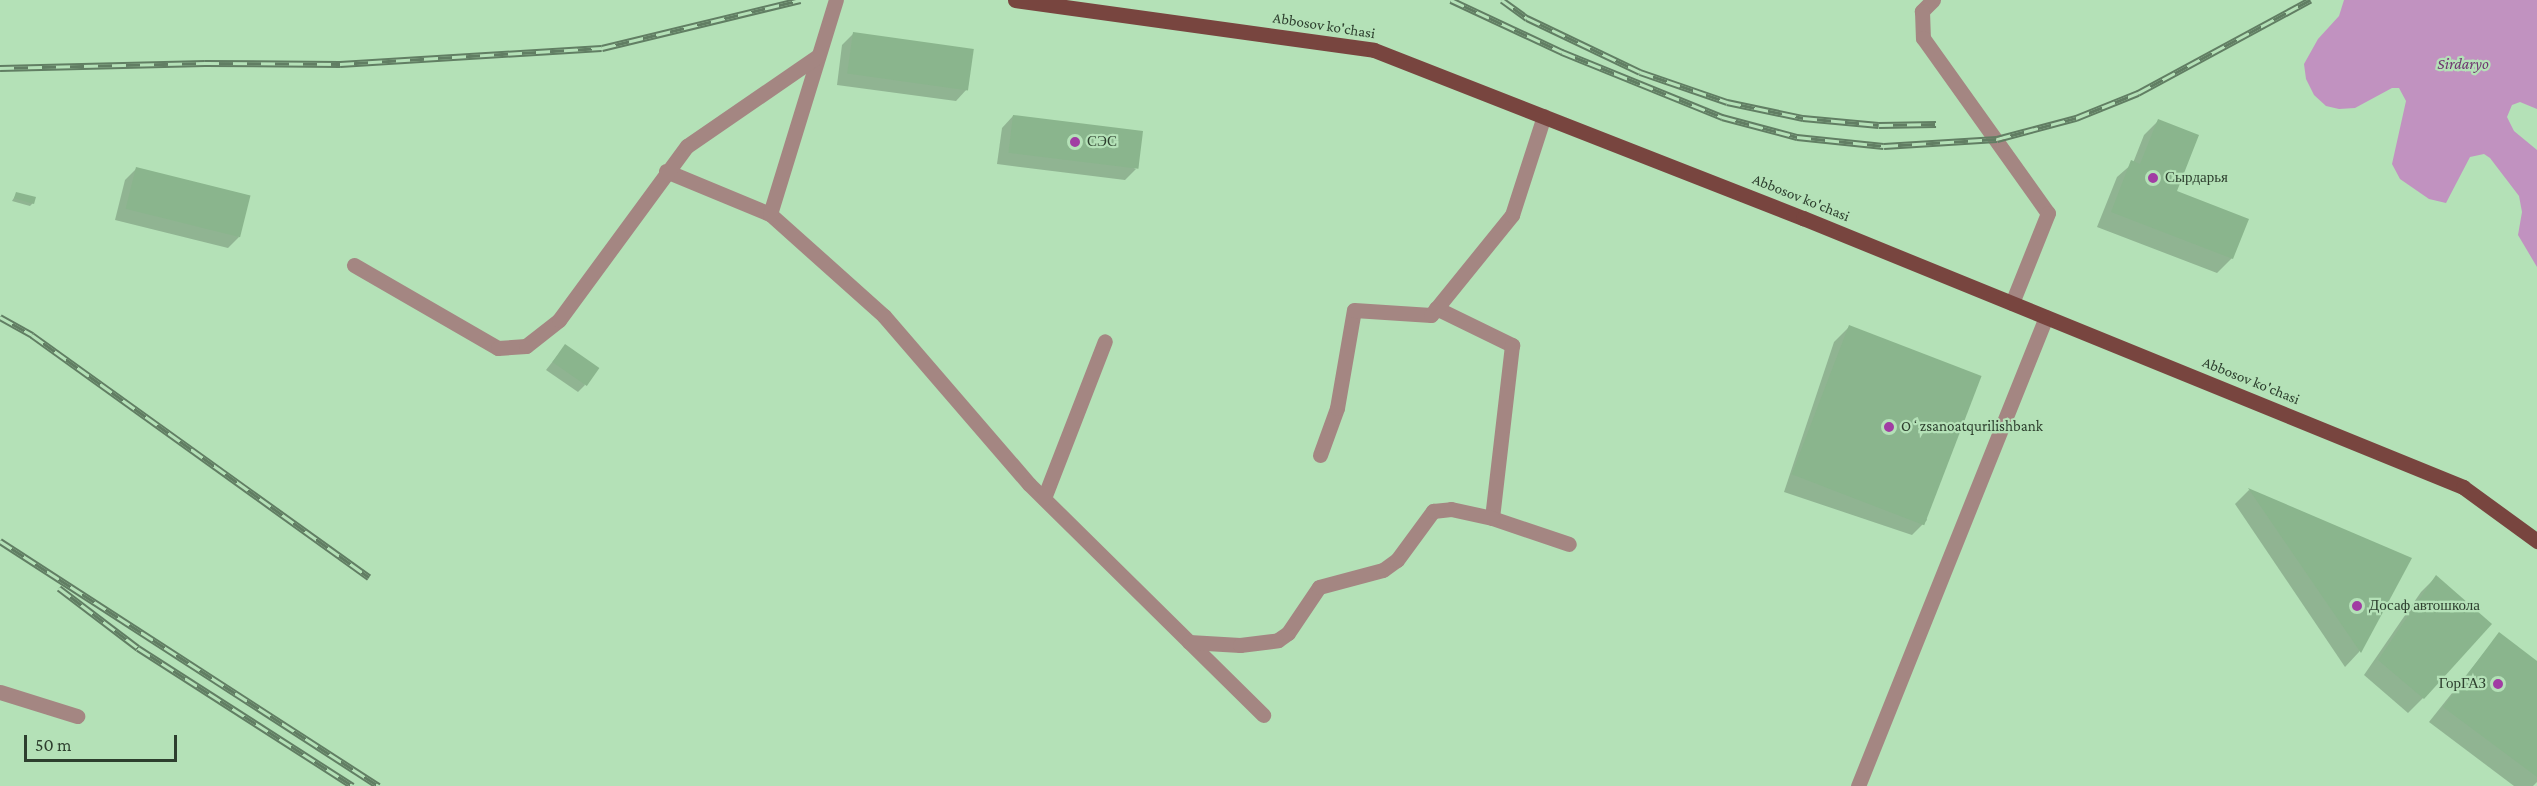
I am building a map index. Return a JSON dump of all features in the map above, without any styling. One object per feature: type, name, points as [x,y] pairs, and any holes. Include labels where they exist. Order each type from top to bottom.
[{"type":"main road","name":"Abbosov ko'chasi","points":[[1015,0],[1374,50],[2012,303],[2463,487],[2537,541]]},
{"type":"street","points":[[770,214],[836,0]]},
{"type":"street","points":[[1933,0],[1922,11],[1923,38],[2048,213],[2012,303]]},
{"type":"street","points":[[354,265],[498,348],[526,346],[559,320],[666,171],[687,146],[818,56]]},
{"type":"street","points":[[1320,455],[1337,408],[1354,310],[1431,315],[1512,215],[1544,116]]},
{"type":"street","points":[[666,171],[770,214],[884,316],[1044,498],[1263,715]]},
{"type":"street","points":[[1436,308],[1512,345],[1492,518]]},
{"type":"street","points":[[1857,786],[2046,317]]},
{"type":"street","points":[[1044,498],[1105,341]]},
{"type":"street","points":[[1189,642],[1240,645],[1278,640],[1288,633],[1319,587],[1383,570],[1397,560],[1433,511],[1451,508],[1492,518],[1569,544]]},
{"type":"street","points":[[0,692],[77,716]]},
{"type":"water","name":"Sirdaryo","points":[[2344,0],[2537,0],[2537,109],[2520,102],[2512,105],[2507,117],[2514,131],[2537,150],[2537,267],[2518,235],[2522,212],[2519,196],[2490,158],[2484,154],[2470,157],[2446,203],[2429,199],[2400,179],[2392,164],[2406,101],[2399,88],[2392,88],[2355,108],[2339,109],[2326,106],[2314,95],[2306,79],[2304,64],[2318,39],[2339,16]]},
{"type":"building","points":[[853,32],[974,49],[968,91],[847,74]]},
{"type":"building","name":"СЭС","points":[[1013,115],[1143,131],[1138,169],[1008,153]]},
{"type":"building","name":"Сырдарья","points":[[2158,119],[2199,135],[2177,191],[2249,219],[2233,259],[2111,212],[2131,160],[2140,164]]},
{"type":"building","points":[[136,167],[250,196],[240,237],[126,209]]},
{"type":"building","points":[[16,192],[36,197],[34,204],[14,198]]},
{"type":"building","name":"Oʻzsanoatqurilishbank","points":[[1849,325],[1982,376],[1924,525],[1792,474]]},
{"type":"building","points":[[565,344],[599,368],[587,386],[552,362]]},
{"type":"building","name":"Досаф автошкола","points":[[2248,488],[2412,558],[2361,653]]},
{"type":"building","points":[[2436,575],[2492,624],[2424,699],[2378,660]]},
{"type":"building","name":"ГорГАЗ","points":[[2499,632],[2537,661],[2537,777],[2443,707]]},
{"type":"railway","points":[[0,68],[205,63],[340,64],[602,48],[800,0]]},
{"type":"railway","points":[[1451,0],[1562,52],[1722,117],[1797,137],[1884,146],[1997,139],[2076,118],[2138,93],[2310,0]]},
{"type":"railway","points":[[1502,0],[1527,18],[1640,72],[1727,102],[1803,118],[1879,125],[1936,124]]},
{"type":"railway","points":[[0,317],[32,335],[369,577]]},
{"type":"railway","points":[[0,541],[379,786]]},
{"type":"railway","points":[[59,588],[138,648],[353,786]]},
{"type":"place","name":"СЭС","points":[[1075,142]]},
{"type":"place","name":"Сырдарья","points":[[2153,178]]},
{"type":"place","name":"Oʻzsanoatqurilishbank","points":[[1889,427]]},
{"type":"place","name":"Досаф автошкола","points":[[2357,606]]},
{"type":"place","name":"ГорГАЗ","points":[[2498,684]]}]
